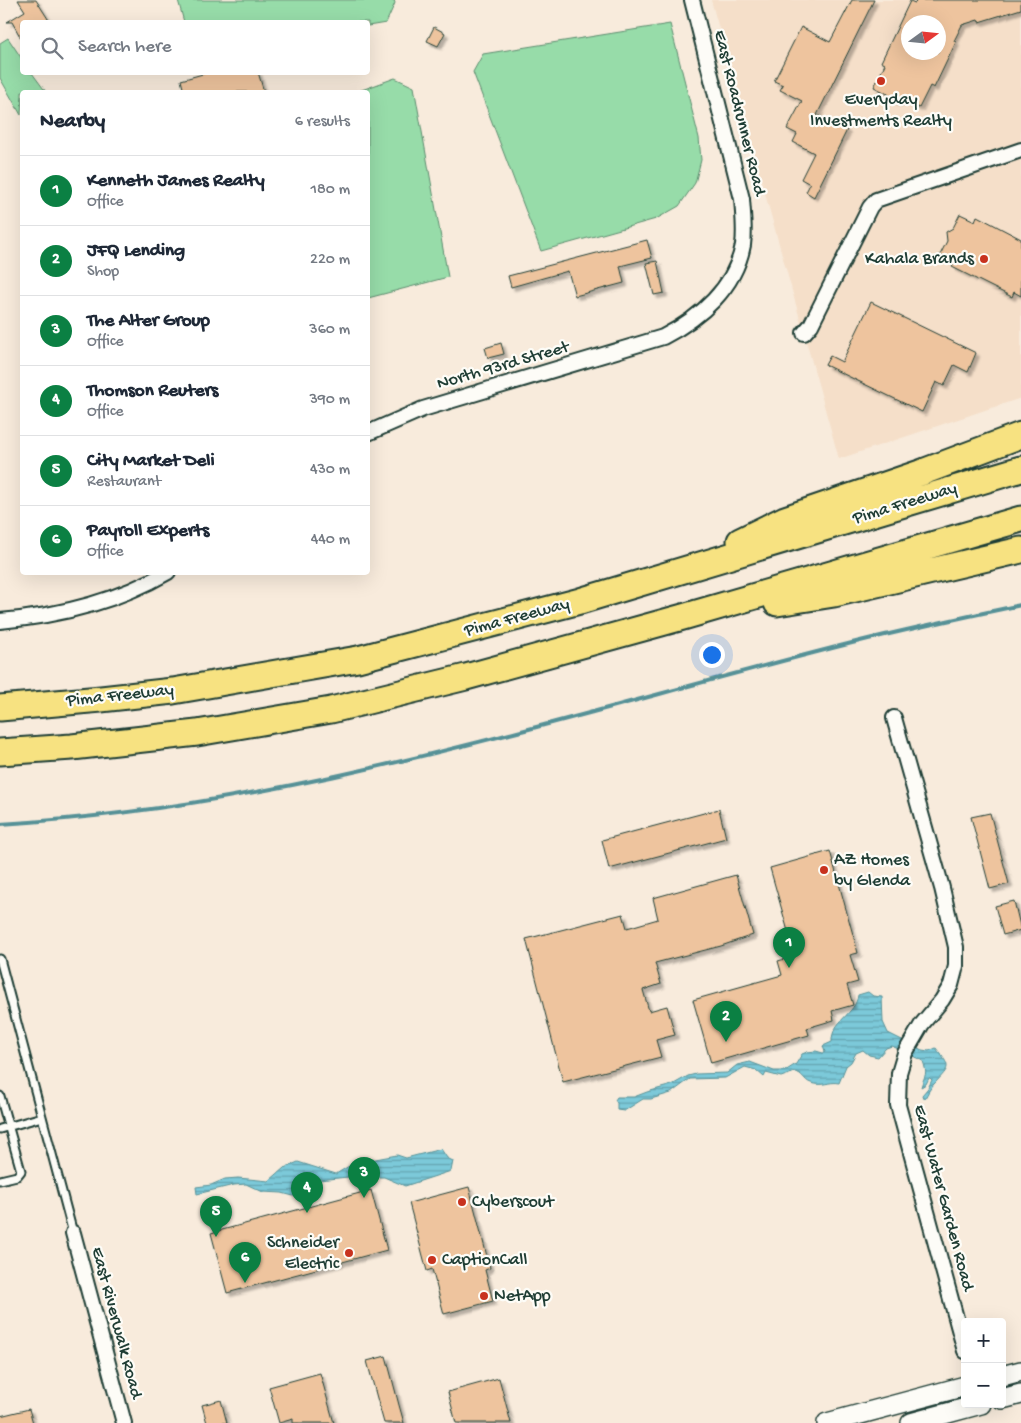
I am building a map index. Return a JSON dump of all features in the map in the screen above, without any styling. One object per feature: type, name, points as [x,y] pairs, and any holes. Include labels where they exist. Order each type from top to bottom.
[{"type":"highway","points":[[666,576],[785,519],[884,486],[1021,435]]},
{"type":"highway","name":"Pima Freeway","points":[[0,708],[173,691],[358,659],[524,617],[1021,470]]},
{"type":"highway","points":[[0,752],[72,747],[197,733],[332,710],[466,677],[683,617],[1021,519]]},
{"type":"highway","points":[[683,617],[834,594],[1021,550]]},
{"type":"street","name":"East Roadrunner Road","points":[[651,342],[679,329],[706,308],[722,292],[739,259],[743,244],[744,227],[740,185],[692,0]]},
{"type":"street","points":[[804,333],[811,325],[870,207],[876,200],[1021,150]]},
{"type":"street","name":"North 93rd Street","points":[[370,432],[422,409],[651,342]]},
{"type":"street","points":[[0,621],[41,616],[93,604],[139,587],[162,575]]},
{"type":"street","name":"East Water Garden Road","points":[[894,718],[956,947],[956,966],[951,985],[942,1000],[914,1036],[903,1060],[898,1074],[898,1105],[961,1336]]},
{"type":"street","name":"East Riverwalk Road","points":[[73,1234],[124,1423]]},
{"type":"street","points":[[1006,1375],[1021,1371]]},
{"type":"street","points":[[827,1423],[961,1387]]},
{"type":"street","points":[[1006,1398],[1021,1394]]},
{"type":"street","points":[[911,1423],[965,1408]]},
{"type":"lane","points":[[0,959],[73,1234]]},
{"type":"lane","points":[[0,1096],[21,1171],[17,1176],[0,1180]]},
{"type":"lane","points":[[0,1129],[42,1117]]},
{"type":"shaded area","points":[[711,0],[1021,0],[1021,398],[839,459]]},
{"type":"green space","points":[[178,0],[394,0],[395,3],[386,23],[370,26],[370,20],[183,20]]},
{"type":"green space","points":[[670,24],[699,138],[701,160],[695,183],[679,206],[656,219],[541,251],[473,72],[483,54]]},
{"type":"green space","points":[[8,38],[20,56],[20,75],[33,75],[45,90],[20,90],[20,113],[0,78],[0,43]]},
{"type":"green space","points":[[395,78],[414,87],[448,277],[370,297],[370,90],[362,90]]},
{"type":"water","points":[[868,992],[873,996],[882,997],[883,1022],[888,1033],[922,1050],[929,1051],[936,1048],[946,1063],[947,1067],[944,1074],[931,1087],[925,1098],[922,1095],[932,1080],[929,1078],[926,1084],[921,1087],[926,1072],[923,1061],[892,1046],[886,1048],[878,1057],[869,1055],[863,1050],[856,1053],[851,1062],[846,1066],[839,1083],[811,1083],[795,1072],[781,1077],[766,1073],[764,1077],[756,1070],[745,1067],[725,1078],[690,1079],[671,1093],[651,1099],[643,1099],[624,1111],[617,1110],[615,1100],[617,1097],[634,1097],[672,1085],[688,1076],[696,1074],[727,1073],[737,1065],[750,1062],[774,1071],[785,1071],[796,1064],[802,1054],[816,1051],[825,1052],[823,1046],[832,1042],[835,1028],[853,1007],[858,995]]},
{"type":"water","points":[[441,1149],[447,1158],[453,1161],[451,1171],[405,1186],[384,1177],[348,1177],[319,1180],[297,1197],[282,1193],[263,1192],[246,1184],[197,1194],[196,1187],[211,1185],[225,1179],[238,1178],[269,1181],[284,1168],[298,1162],[336,1174],[354,1163],[397,1155],[406,1158]]},
{"type":"building","points":[[18,0],[36,0],[49,20],[20,20],[20,36],[12,22],[7,22],[25,11]]},
{"type":"building","points":[[852,0],[874,0],[817,115],[847,130],[814,197],[806,192],[810,184],[801,179],[814,153],[793,142],[797,134],[787,129],[802,101],[780,90],[783,85],[774,81],[801,27],[830,42]]},
{"type":"building","points":[[916,0],[1021,0],[1021,9],[979,22],[978,20],[962,25],[934,88],[930,86],[919,108],[904,101],[894,102],[888,94],[874,87],[885,64],[881,62],[901,20],[901,60],[946,60],[946,15],[903,15],[910,1],[915,3]]},
{"type":"building","points":[[434,27],[445,33],[438,46],[427,41]]},
{"type":"building","points":[[199,75],[259,75],[263,90],[184,90],[181,80]]},
{"type":"building","name":"Kahala Brands","points":[[960,214],[975,221],[977,216],[1021,239],[1021,296],[1014,292],[1012,297],[952,267],[954,262],[940,255],[947,241],[946,232],[953,228]]},
{"type":"building","points":[[647,240],[652,258],[620,266],[624,283],[575,296],[568,271],[511,287],[508,276]]},
{"type":"building","points":[[657,261],[664,293],[654,295],[646,263]]},
{"type":"building","points":[[871,302],[976,353],[968,372],[954,365],[944,386],[936,382],[922,412],[825,365],[830,356],[842,362]]},
{"type":"building","points":[[501,343],[504,354],[488,358],[485,348]]},
{"type":"building","points":[[719,809],[726,838],[609,869],[602,840]]},
{"type":"building","points":[[990,813],[1009,884],[990,889],[971,817]]},
{"type":"building","points":[[830,851],[858,953],[850,955],[858,982],[847,985],[853,1005],[832,1011],[834,1020],[807,1028],[809,1035],[711,1063],[693,1000],[782,975],[778,961],[795,956],[770,868]]},
{"type":"building","points":[[736,875],[753,935],[721,946],[655,963],[661,984],[643,990],[649,1011],[667,1006],[675,1035],[656,1040],[661,1057],[563,1082],[526,939],[623,914],[627,928],[658,919],[653,898]]},
{"type":"building","points":[[1014,901],[1021,930],[1003,935],[995,906]]},
{"type":"building","points":[[469,1187],[490,1268],[485,1270],[493,1301],[444,1314],[432,1269],[427,1271],[409,1203]]},
{"type":"building","points":[[371,1190],[387,1250],[227,1293],[211,1233]]},
{"type":"building","points":[[386,1356],[404,1423],[384,1423],[367,1361]]},
{"type":"building","points":[[320,1373],[334,1423],[293,1423],[293,1419],[279,1423],[269,1387]]},
{"type":"building","points":[[499,1378],[511,1423],[456,1423],[448,1392]]},
{"type":"building","points":[[221,1400],[227,1423],[207,1423],[202,1405]]},
{"type":"building","points":[[29,1409],[33,1423],[0,1423],[0,1416]]},
{"type":"waterway","points":[[0,824],[109,815],[217,799],[324,778],[536,727],[852,643],[1021,605]]},
{"type":"place","name":"Everyday Investments Realty","points":[[881,81]]},
{"type":"place","name":"Kahala Brands","points":[[984,259]]},
{"type":"place","name":"AZ Homes by Glenda","points":[[824,870]]},
{"type":"place","name":"Kenneth James Realty","points":[[789,968]]},
{"type":"place","name":"JFQ Lending","points":[[726,1042]]},
{"type":"place","name":"The Alter Group","points":[[364,1198]]},
{"type":"place","name":"Cyberscout","points":[[462,1202]]},
{"type":"place","name":"Thomson Reuters","points":[[307,1213]]},
{"type":"place","name":"City Market Deli","points":[[216,1237]]},
{"type":"place","name":"Schneider Electric","points":[[349,1253]]},
{"type":"place","name":"CaptionCall","points":[[432,1260]]},
{"type":"place","name":"Payroll Experts","points":[[245,1283]]},
{"type":"place","name":"NetApp","points":[[484,1296]]}]
